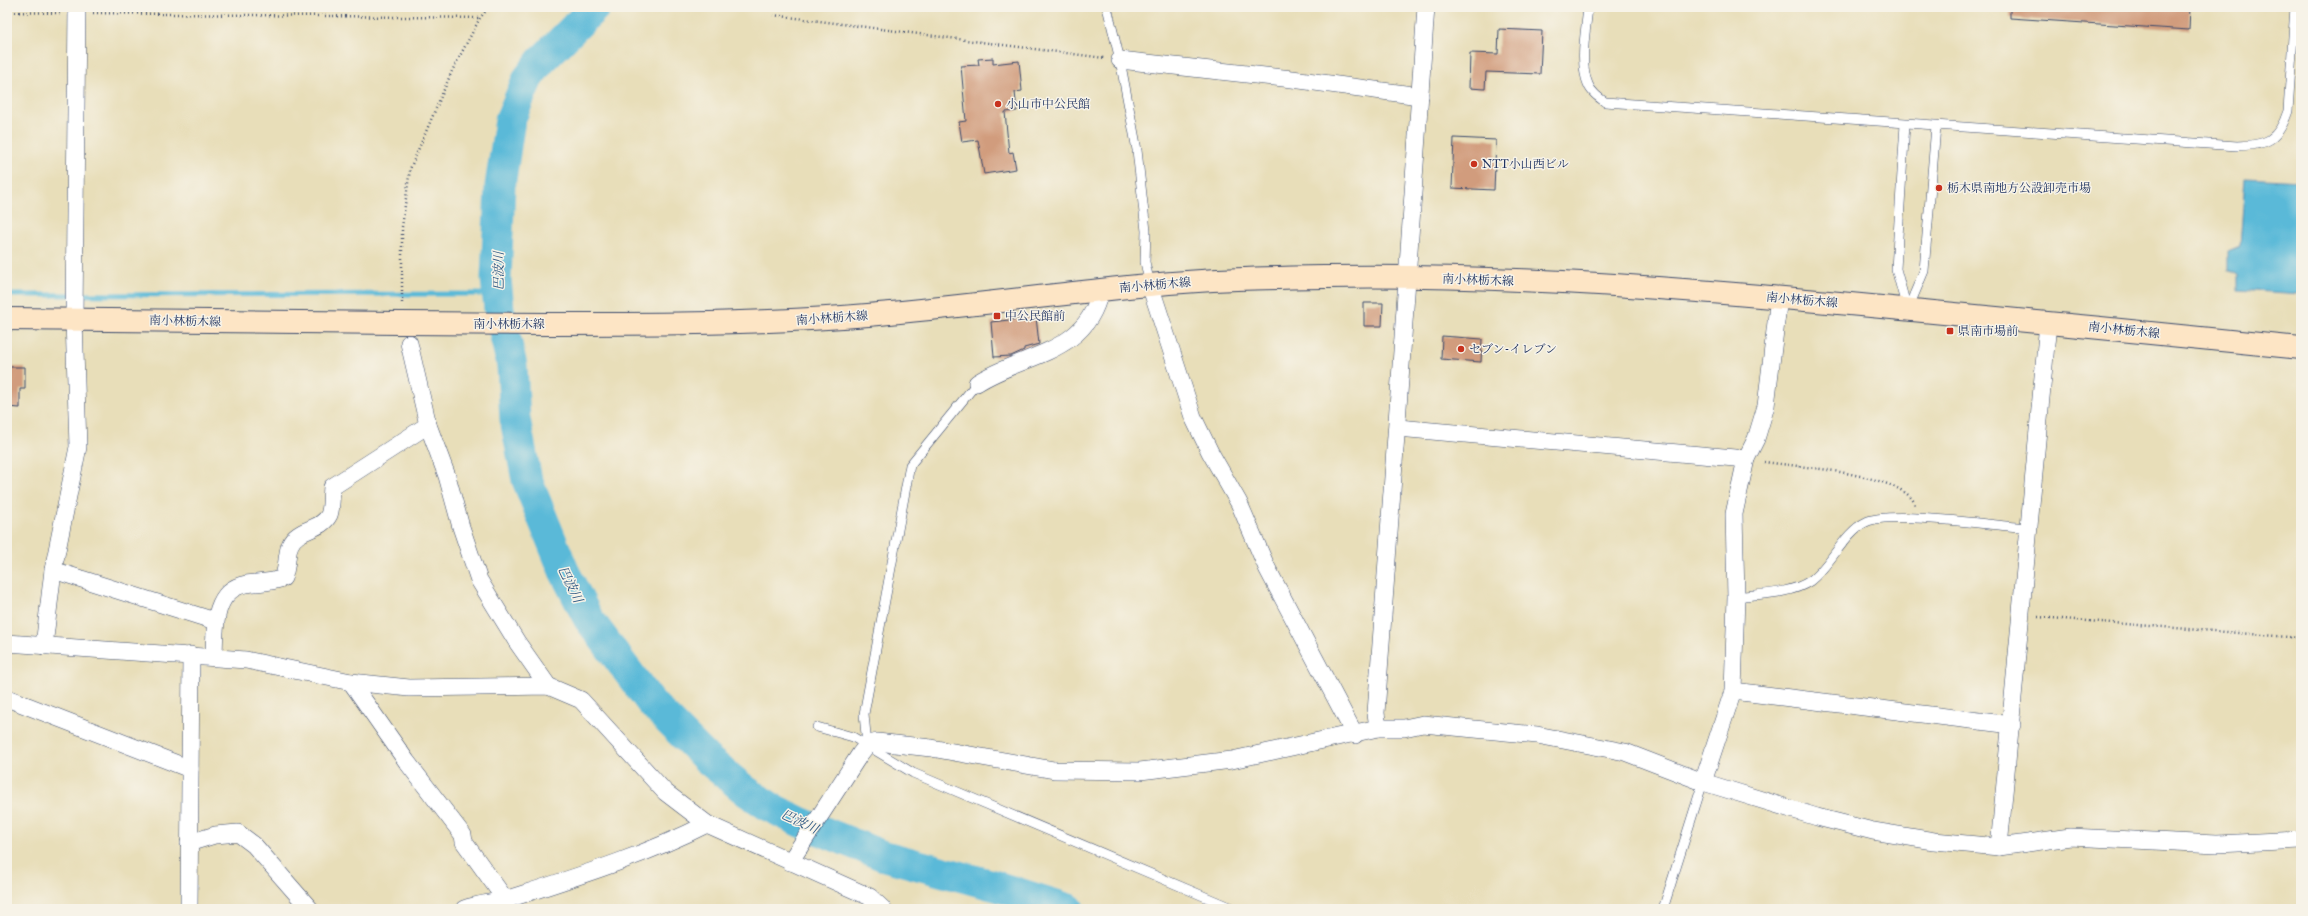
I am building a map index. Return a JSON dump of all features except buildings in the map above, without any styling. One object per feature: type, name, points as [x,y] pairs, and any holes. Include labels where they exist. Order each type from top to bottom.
[{"type":"main road","name":"南小林栃木線","points":[[7,319],[74,320],[401,316],[551,324],[678,324],[802,320],[869,315],[1150,285],[1263,278],[1407,278],[1557,282],[1779,298],[2301,348]]},
{"type":"street","points":[[1378,728],[1376,713],[1398,428],[1426,7]]},
{"type":"street","points":[[44,646],[53,570],[78,447],[74,320],[77,10]]},
{"type":"street","points":[[1120,60],[1292,79],[1420,96]]},
{"type":"street","points":[[1150,285],[1193,417],[1210,452],[1239,503],[1267,568],[1355,735]]},
{"type":"street","points":[[977,383],[988,375],[1048,352],[1063,344],[1092,315],[1097,304],[1100,291]]},
{"type":"street","points":[[1703,782],[1733,691],[1736,597],[1734,514],[1746,460],[1756,439],[1766,406],[1779,298]]},
{"type":"street","points":[[1999,847],[2012,725],[2048,323]]},
{"type":"street","points":[[409,343],[428,425],[447,476],[461,527],[480,580],[517,642],[548,686]]},
{"type":"street","points":[[214,657],[215,621],[221,601],[227,593],[245,584],[273,582],[283,578],[287,570],[290,545],[299,534],[321,524],[329,515],[332,487],[428,425]]},
{"type":"street","points":[[1398,428],[1746,460]]},
{"type":"street","points":[[53,570],[215,621]]},
{"type":"street","points":[[7,643],[246,660],[351,682],[409,688],[548,686],[581,700],[665,792],[707,824],[792,858],[870,897],[883,909]]},
{"type":"street","points":[[189,909],[191,655]]},
{"type":"street","points":[[351,682],[407,762],[463,835],[464,842],[506,899]]},
{"type":"street","points":[[1733,691],[2012,725]]},
{"type":"street","points":[[7,698],[190,769]]},
{"type":"street","points":[[792,858],[864,750],[877,742],[931,748],[1054,770],[1140,771],[1232,760],[1355,735],[1378,728],[1404,728],[1424,724],[1537,734],[1625,752],[1703,782],[1817,816],[1873,831],[1934,841],[1999,847],[2070,837],[2217,844],[2301,840]]},
{"type":"street","points":[[464,909],[506,899],[627,859],[707,824]]},
{"type":"street","points":[[189,843],[215,835],[238,833],[254,845],[310,909]]},
{"type":"lane","points":[[1107,7],[1120,60],[1143,195],[1146,231],[1145,262],[1150,285]]},
{"type":"lane","points":[[1588,7],[1585,70],[1588,85],[1595,95],[1605,102],[2237,146],[2257,145],[2271,141],[2282,128],[2288,112],[2295,7]]},
{"type":"lane","points":[[1905,124],[1896,269],[1907,310]]},
{"type":"lane","points":[[1907,310],[1924,271],[1936,126]]},
{"type":"lane","points":[[864,750],[864,714],[910,465],[977,383]]},
{"type":"lane","points":[[1736,597],[1796,588],[1810,580],[1866,522],[1880,518],[1917,519],[2029,528]]},
{"type":"lane","points":[[817,727],[853,737],[864,750],[913,773],[1234,909]]},
{"type":"lane","points":[[1663,909],[1703,782]]},
{"type":"path","points":[[401,316],[400,288],[402,226],[410,169],[452,71],[480,18],[489,7]]},
{"type":"path","points":[[7,12],[77,10],[480,18]]},
{"type":"path","points":[[773,15],[1120,60]]},
{"type":"path","points":[[1746,460],[1835,472],[1889,483],[1909,493],[1915,503],[1917,519]]},
{"type":"path","points":[[2022,616],[2301,638]]},
{"type":"water","points":[[2245,178],[2301,181],[2301,294],[2238,290],[2238,275],[2228,270],[2228,251],[2240,246]]},
{"type":"waterway","name":"巴波川","points":[[595,7],[540,62],[528,78],[510,120],[500,186],[496,279],[499,309],[512,366],[515,419],[527,480],[564,571],[588,618],[652,704],[707,759],[746,791],[770,807],[800,822],[881,855],[996,886],[1069,909]]},
{"type":"waterway","points":[[7,295],[498,294]]},
{"type":"place","name":"小山市中公民館","points":[[998,104]]},
{"type":"place","name":"NTT小山西ビル","points":[[1474,164]]},
{"type":"place","name":"栃木県南地方公設卸売市場","points":[[1939,188]]},
{"type":"place","name":"中公民館前","points":[[997,316]]},
{"type":"place","name":"県南市場前","points":[[1950,331]]},
{"type":"place","name":"セブン-イレブン","points":[[1461,349]]}]
